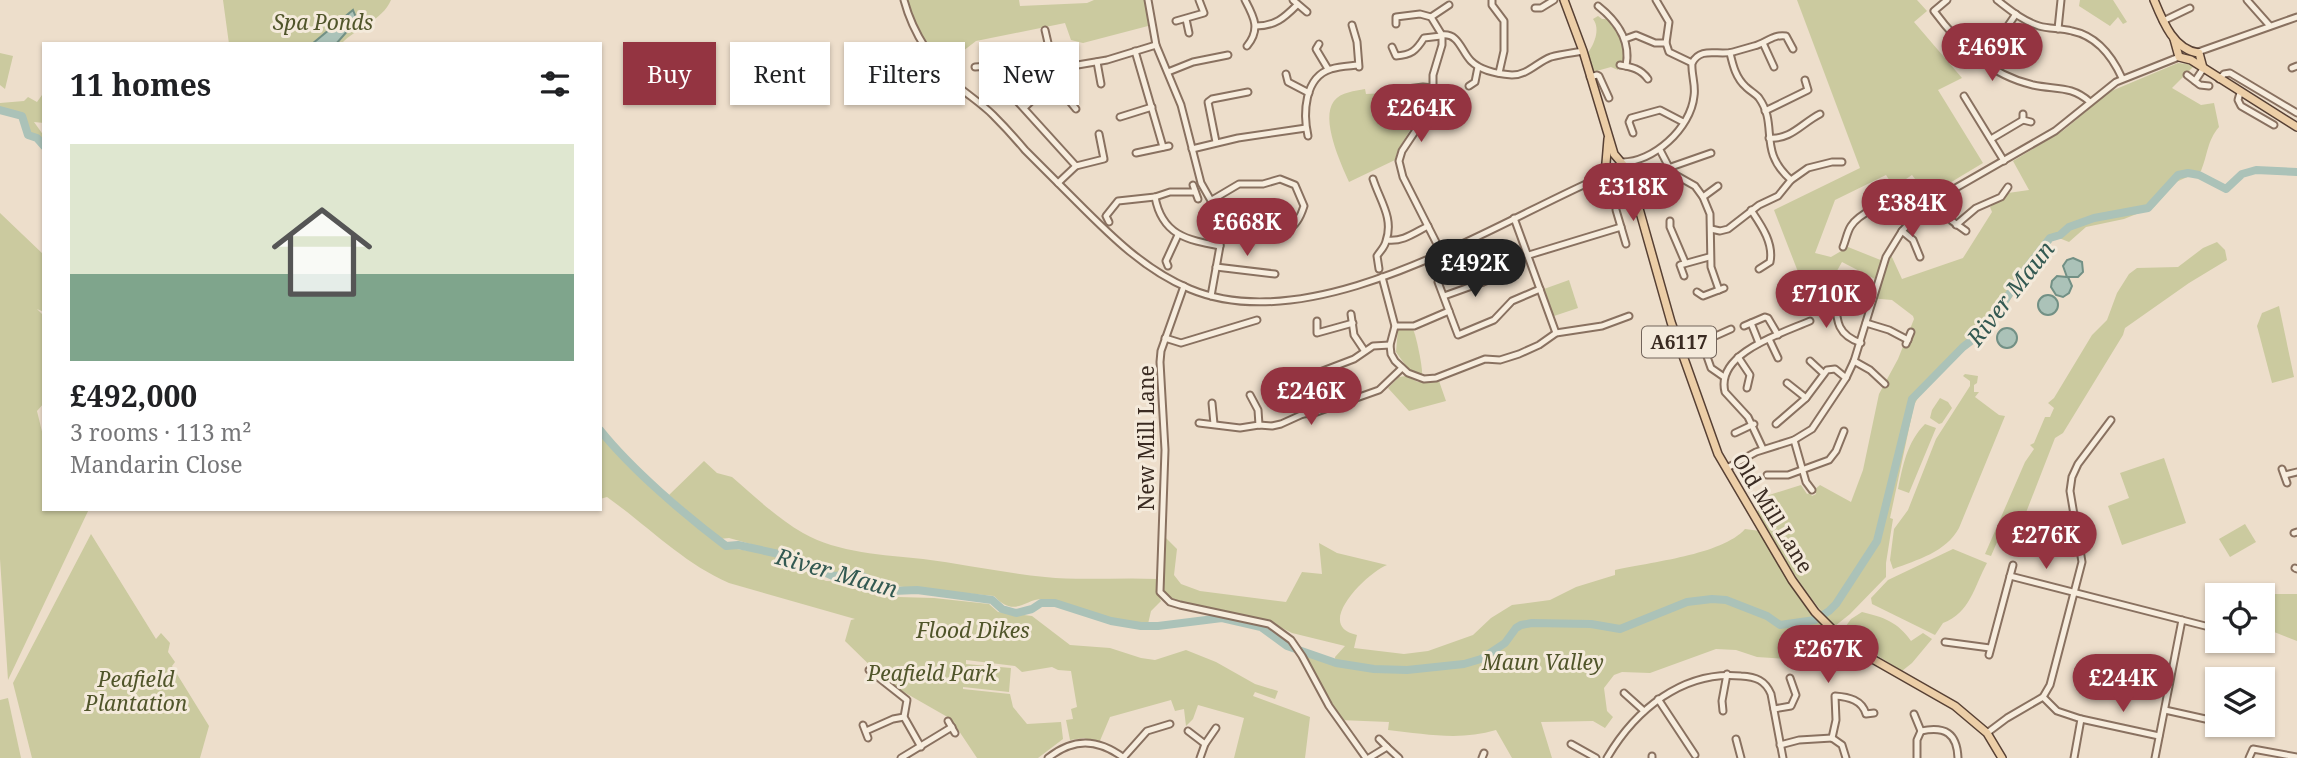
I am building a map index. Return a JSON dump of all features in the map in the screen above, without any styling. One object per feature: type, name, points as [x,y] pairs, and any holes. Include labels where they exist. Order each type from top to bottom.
[{"type":"main road","name":"Old Mill Lane","points":[[1564,0],[1583,51],[1614,154],[1626,171],[1671,322],[1710,434],[1727,468],[1792,580],[1823,621],[1868,657],[1955,706],[1987,733],[2002,758]]},
{"type":"main road","points":[[2154,0],[2163,22],[2174,38],[2203,69],[2297,127]]},
{"type":"main road","name":"Old Mill Lane","points":[[1605,166],[1608,135]]},
{"type":"main road","points":[[1620,162],[1611,160],[1605,166],[1605,175],[1635,198]]},
{"type":"main road","points":[[1612,181],[1623,178],[1626,171]]},
{"type":"street","points":[[904,0],[918,36],[943,71],[992,114],[1124,248],[1153,269],[1184,286],[1211,296],[1242,302],[1295,301],[1382,277],[1588,183],[1605,166]]},
{"type":"street","points":[[1149,0],[1156,45],[1181,106],[1201,183],[1218,213],[1222,230],[1211,296]]},
{"type":"street","points":[[1176,21],[1203,13],[1199,0]]},
{"type":"street","points":[[1245,0],[1256,26],[1255,34],[1247,46]]},
{"type":"street","points":[[1492,0],[1492,5],[1504,21],[1504,51],[1499,73]]},
{"type":"street","points":[[1535,8],[1541,9],[1554,0]]},
{"type":"street","points":[[1657,0],[1669,22],[1666,43],[1669,52],[1692,63]]},
{"type":"street","points":[[1947,0],[1934,11],[1948,30],[1983,62],[2016,80],[2037,86],[2075,90],[2090,102]]},
{"type":"street","points":[[1997,0],[2041,27],[2086,35],[2116,64],[2122,78]]},
{"type":"street","points":[[2058,29],[2061,0]]},
{"type":"street","points":[[2247,0],[2270,26]]},
{"type":"street","points":[[1256,26],[1270,26],[1285,18],[1295,3],[1307,12]]},
{"type":"street","points":[[1431,17],[1449,5]]},
{"type":"street","points":[[1598,6],[1604,15],[1615,23],[1625,39],[1628,52],[1623,66],[1644,73],[1648,79]]},
{"type":"street","points":[[2163,22],[2190,8]]},
{"type":"street","points":[[1395,18],[1420,14],[1431,17],[1441,35],[1442,45],[1424,118],[1402,150],[1399,161],[1403,177],[1441,252]]},
{"type":"street","points":[[1983,62],[1994,52],[2016,14]]},
{"type":"street","points":[[1727,468],[1763,449],[1794,440],[1812,429],[1846,378],[1854,361],[1886,257],[1916,214],[1937,197],[2055,131],[2122,78],[2297,17]]},
{"type":"street","points":[[1186,19],[1189,33]]},
{"type":"street","points":[[1308,136],[1305,108],[1308,93],[1317,79],[1328,69],[1359,66],[1352,25]]},
{"type":"street","points":[[1045,30],[1048,42]]},
{"type":"street","points":[[1392,47],[1396,56],[1409,55],[1424,38],[1450,34],[1470,61],[1478,67],[1517,75],[1549,58],[1583,51]]},
{"type":"street","points":[[1625,39],[1636,35],[1655,43],[1666,43]]},
{"type":"street","points":[[1620,162],[1633,162],[1669,143],[1683,122],[1694,97],[1692,63],[1698,55],[1707,51],[1730,52],[1782,35],[1786,36],[1793,49]]},
{"type":"street","points":[[1763,43],[1774,67]]},
{"type":"street","points":[[1079,65],[1156,45]]},
{"type":"street","points":[[1315,48],[1328,69]]},
{"type":"street","points":[[1135,51],[1166,147],[1136,153]]},
{"type":"street","points":[[1730,52],[1741,82],[1759,97],[1769,125],[1770,147],[1777,166],[1791,180]]},
{"type":"street","points":[[1168,72],[1220,54],[1228,55]]},
{"type":"street","points":[[1097,62],[1101,85]]},
{"type":"street","points":[[1475,84],[1478,67]]},
{"type":"street","points":[[2195,81],[2203,69]]},
{"type":"street","points":[[2218,79],[2230,73],[2297,113]]},
{"type":"street","points":[[1286,74],[1289,82],[1308,93]]},
{"type":"street","points":[[2187,75],[2208,86]]},
{"type":"street","points":[[1590,77],[1599,76],[1607,95]]},
{"type":"street","points":[[1765,111],[1808,90],[1805,80]]},
{"type":"street","points":[[1407,89],[1433,88]]},
{"type":"street","points":[[1216,142],[1208,102],[1248,92]]},
{"type":"street","points":[[2240,93],[2238,100],[2241,106],[2274,125]]},
{"type":"street","points":[[1967,97],[2004,161]]},
{"type":"street","points":[[1020,105],[1076,166]]},
{"type":"street","points":[[1024,108],[1027,105]]},
{"type":"street","points":[[1072,105],[1076,109]]},
{"type":"street","points":[[1120,117],[1152,107]]},
{"type":"street","points":[[1633,133],[1629,122],[1631,118],[1660,108],[1683,122]]},
{"type":"street","points":[[1769,138],[1780,138],[1797,131],[1807,120],[1818,116]]},
{"type":"street","points":[[1991,139],[2023,117],[2031,122]]},
{"type":"street","points":[[1192,149],[1216,142],[1306,128]]},
{"type":"street","points":[[1058,183],[1076,166],[1104,159],[1099,134]]},
{"type":"street","points":[[1660,150],[1670,171],[1695,186],[1710,214],[1709,257],[1722,289],[1703,299],[1696,292]]},
{"type":"street","points":[[1648,180],[1712,152]]},
{"type":"street","points":[[1711,229],[1728,229],[1751,210],[1778,196],[1791,180],[1811,166],[1839,160]]},
{"type":"street","points":[[1626,171],[1633,162]]},
{"type":"street","points":[[1212,200],[1240,184],[1263,184],[1280,179],[1295,185],[1304,206],[1291,229],[1285,232],[1254,229]]},
{"type":"street","points":[[1373,179],[1388,214],[1387,240],[1377,256],[1379,269]]},
{"type":"street","points":[[1588,183],[1612,181]]},
{"type":"street","points":[[1193,185],[1198,199]]},
{"type":"street","points":[[1703,197],[1718,186]]},
{"type":"street","points":[[1956,225],[1976,208],[1990,204],[2004,189]]},
{"type":"street","points":[[1105,218],[1118,201],[1154,197],[1170,192],[1195,192]]},
{"type":"street","points":[[1154,197],[1160,215],[1178,235],[1192,241],[1220,246]]},
{"type":"street","points":[[1937,197],[1956,225],[1966,231]]},
{"type":"street","points":[[1846,245],[1850,227],[1855,221],[1885,202],[1901,201],[1916,214]]},
{"type":"street","points":[[1616,210],[1626,244]]},
{"type":"street","points":[[1751,210],[1765,232],[1771,259],[1759,269]]},
{"type":"street","points":[[1514,218],[1556,333]]},
{"type":"street","points":[[1670,222],[1685,262]]},
{"type":"street","points":[[1387,240],[1406,238],[1428,226]]},
{"type":"street","points":[[1528,255],[1621,228]]},
{"type":"street","points":[[1902,231],[1922,253]]},
{"type":"street","points":[[1164,263],[1178,235]]},
{"type":"street","points":[[1684,276],[1680,265],[1709,257]]},
{"type":"street","points":[[1216,267],[1275,274]]},
{"type":"street","points":[[1477,267],[1483,282]]},
{"type":"street","points":[[1382,277],[1395,326],[1390,345],[1395,362],[1424,379],[1436,378],[1485,359],[1500,360],[1519,354],[1556,333],[1602,326],[1629,316]]},
{"type":"street","points":[[1444,296],[1497,277]]},
{"type":"street","points":[[1438,282],[1458,335],[1494,320],[1512,301],[1540,289]]},
{"type":"street","name":"New Mill Lane","points":[[1184,286],[1165,338],[1160,362],[1165,450],[1160,592],[1180,605],[1269,624],[1291,640],[1329,706],[1367,758]]},
{"type":"street","points":[[1837,289],[1838,326],[1847,338],[1861,343]]},
{"type":"street","points":[[1395,326],[1413,326],[1449,311]]},
{"type":"street","points":[[1615,312],[1618,320]]},
{"type":"street","points":[[1351,314],[1354,335],[1364,350]]},
{"type":"street","points":[[1759,343],[1747,324],[1768,318],[1778,335]]},
{"type":"street","points":[[1165,338],[1181,343],[1256,320]]},
{"type":"street","points":[[1317,321],[1317,333],[1353,323]]},
{"type":"street","points":[[1763,449],[1754,424],[1725,392],[1724,377],[1738,357],[1759,343],[1806,321]]},
{"type":"street","points":[[1866,323],[1889,330],[1907,342],[1911,332]]},
{"type":"street","points":[[1230,327],[1234,335]]},
{"type":"street","points":[[1724,377],[1711,368],[1704,348],[1711,338],[1731,329]]},
{"type":"street","points":[[1769,339],[1778,358]]},
{"type":"street","points":[[1303,414],[1295,386],[1299,380],[1354,359],[1373,346],[1390,345]]},
{"type":"street","points":[[1738,357],[1750,375],[1747,388]]},
{"type":"street","points":[[1810,361],[1823,373]]},
{"type":"street","points":[[1854,361],[1870,370],[1885,384]]},
{"type":"street","points":[[1199,423],[1240,428],[1281,424],[1303,414],[1314,414],[1379,390],[1402,368]]},
{"type":"street","points":[[1776,424],[1806,398],[1823,373],[1831,368],[1846,378]]},
{"type":"street","points":[[1787,383],[1806,398]]},
{"type":"street","points":[[1249,394],[1258,410],[1259,425]]},
{"type":"street","points":[[1212,403],[1214,424]]},
{"type":"street","points":[[1987,733],[2043,697],[2050,685],[2082,562],[2070,491],[2072,477],[2078,464],[2111,419]]},
{"type":"street","points":[[1735,433],[1754,424]]},
{"type":"street","points":[[1767,475],[1788,475],[1833,455],[1844,431]]},
{"type":"street","points":[[1794,440],[1806,482],[1812,490]]},
{"type":"street","points":[[2287,483],[2283,472],[2297,472]]},
{"type":"street","points":[[1989,655],[2013,565]]},
{"type":"street","points":[[2010,576],[2205,626]]},
{"type":"street","points":[[2155,758],[2182,620]]},
{"type":"street","points":[[1945,642],[1990,648]]},
{"type":"street","points":[[869,670],[907,700],[904,717],[921,747]]},
{"type":"street","points":[[1723,711],[1727,674]]},
{"type":"street","points":[[1607,758],[1624,732],[1658,699],[1695,680],[1727,674],[1753,677],[1767,684],[1783,758]]},
{"type":"street","points":[[871,683],[877,677]]},
{"type":"street","points":[[1774,709],[1791,706],[1796,695],[1790,678]]},
{"type":"street","points":[[1832,738],[1836,720],[1835,686]]},
{"type":"street","points":[[1624,692],[1644,711]]},
{"type":"street","points":[[1835,696],[1854,700],[1864,708],[1867,723]]},
{"type":"street","points":[[2043,697],[2057,711],[2159,736]]},
{"type":"street","points":[[1658,699],[1695,755]]},
{"type":"street","points":[[2165,710],[2205,719]]},
{"type":"street","points":[[1866,714],[1874,713]]},
{"type":"street","points":[[866,731],[904,717]]},
{"type":"street","points":[[1907,722],[1914,717],[1921,731]]},
{"type":"street","points":[[2074,758],[2081,719]]},
{"type":"street","points":[[1051,757],[1063,747],[1084,741],[1124,758],[1147,731],[1170,724]]},
{"type":"street","points":[[904,757],[952,727]]},
{"type":"street","points":[[1200,758],[1205,744],[1216,728]]},
{"type":"street","points":[[1188,731],[1205,744]]},
{"type":"street","points":[[1917,758],[1917,740],[1921,731]]},
{"type":"street","points":[[1921,731],[1946,732],[1952,735],[1956,740],[1958,758]]},
{"type":"street","points":[[1780,745],[1799,740],[1832,738],[1845,750],[1846,758]]},
{"type":"street","points":[[1736,739],[1741,758]]},
{"type":"street","points":[[1379,740],[1399,758]]},
{"type":"street","points":[[1571,744],[1596,758]]},
{"type":"street","points":[[1367,758],[1387,747]]},
{"type":"street","points":[[2249,758],[2253,749],[2297,757]]},
{"type":"green space","name":"Spa Ponds","points":[[223,0],[391,0],[382,13],[343,42],[229,42]]},
{"type":"green space","points":[[908,0],[1019,0],[1020,6],[1087,3],[1094,0],[1146,0],[1148,26],[1083,43],[1071,40],[1065,23],[976,41],[965,50],[965,42],[926,42]]},
{"type":"green space","points":[[1797,0],[1917,0],[1927,11],[1914,22],[1962,78],[1938,90],[1983,163],[1928,196],[1912,175],[1894,187],[1886,175],[1835,200],[1815,253],[1831,257],[1848,247],[1888,263],[1891,255],[1902,279],[1963,258],[1992,212],[1990,207],[2008,193],[2029,190],[2013,161],[2064,130],[2109,92],[2178,63],[2193,67],[2172,88],[2201,105],[2214,103],[2219,127],[2210,143],[2201,171],[2176,182],[2154,207],[2124,219],[2086,227],[2069,242],[2054,236],[1981,342],[1968,345],[1919,396],[1914,405],[1890,518],[1893,519],[1886,577],[1835,626],[1802,585],[1757,511],[1766,506],[1766,496],[1801,485],[1807,494],[1812,496],[1820,485],[1851,502],[1863,470],[1879,394],[1898,359],[1914,319],[1892,300],[1869,298],[1875,279],[1842,262],[1834,276],[1800,277],[1774,210],[1860,168]]},
{"type":"green space","points":[[2080,0],[2113,0],[2127,22],[2123,24],[2118,17],[2110,26],[2079,6]]},
{"type":"green space","points":[[1598,16],[1609,19],[1621,40],[1623,63],[1618,62],[1618,70],[1611,67],[1593,72],[1586,55],[1596,37],[1593,19]]},
{"type":"green space","points":[[0,53],[13,56],[5,89],[0,85]]},
{"type":"green space","points":[[1365,89],[1366,94],[1388,93],[1390,103],[1400,106],[1414,104],[1413,113],[1423,115],[1416,124],[1409,127],[1395,160],[1349,182],[1330,130],[1330,109],[1340,96]]},
{"type":"green space","points":[[42,95],[42,123],[34,122],[42,133],[42,146],[18,117],[0,111],[0,103],[24,101],[28,97],[37,102]]},
{"type":"green space","points":[[0,213],[42,253],[42,311],[37,309],[42,314],[42,405],[37,411],[42,432],[42,511],[88,511],[8,680],[0,559]]},
{"type":"green space","points":[[2217,242],[2225,250],[2227,260],[2125,328],[2063,433],[2055,438],[2020,528],[2004,526],[1991,556],[1985,554],[2025,462],[2034,449],[2030,445],[2034,443],[2045,417],[2050,417],[2054,408],[2048,403],[2054,398],[2092,335],[2107,320],[2117,293],[2129,274],[2137,268],[2178,267],[2203,248]]},
{"type":"green space","points":[[1569,280],[1578,308],[1554,316],[1544,289]]},
{"type":"green space","points":[[2279,306],[2294,377],[2272,383],[2257,326],[2262,313]]},
{"type":"green space","points":[[1398,329],[1413,329],[1422,375],[1409,370],[1396,352]]},
{"type":"green space","points":[[1406,376],[1418,382],[1439,381],[1446,401],[1409,411],[1388,388],[1399,377]]},
{"type":"green space","points":[[1963,376],[1978,376],[1974,392],[1979,392],[1975,397],[1999,415],[2005,416],[1959,528],[1939,549],[1893,569],[1890,560],[1894,529],[1908,510],[1936,439],[1970,386],[1970,381]]},
{"type":"green space","points":[[1940,398],[1952,408],[1939,424],[1930,418]]},
{"type":"green space","points":[[1925,424],[1936,428],[1909,493],[1898,489],[1902,471],[1910,446]]},
{"type":"green space","points":[[602,437],[669,503],[724,549],[769,554],[826,581],[859,582],[898,597],[989,604],[998,612],[1032,616],[1070,645],[1110,648],[1155,660],[1186,650],[1216,662],[1255,684],[1278,691],[1275,699],[1255,692],[1253,696],[1310,717],[1305,758],[1234,758],[1244,718],[1198,705],[1193,719],[1186,726],[1184,709],[1175,711],[1171,700],[1110,717],[1099,743],[1084,738],[1070,740],[1066,720],[1073,719],[1071,709],[1077,707],[1071,671],[1052,667],[1022,672],[1015,666],[966,660],[966,664],[1011,668],[1009,692],[963,689],[1010,694],[1013,707],[1027,724],[1061,722],[1063,739],[1038,758],[977,758],[951,719],[888,683],[845,641],[851,620],[855,619],[729,583],[712,575],[681,555],[607,497],[602,498]]},
{"type":"green space","points":[[2164,458],[2186,523],[2122,545],[2108,506],[2129,498],[2120,473]]},
{"type":"green space","points":[[704,461],[717,473],[732,477],[793,527],[831,545],[862,552],[1045,577],[1157,579],[1157,592],[1161,601],[1151,611],[1148,624],[1094,614],[1044,599],[1014,607],[1002,603],[994,596],[894,586],[861,572],[832,575],[790,555],[729,538],[719,539],[669,495]]},
{"type":"green space","points":[[2245,524],[2256,542],[2230,557],[2219,539]]},
{"type":"green space","name":"Maun Valley","points":[[1745,529],[1760,531],[1800,599],[1825,628],[1856,653],[1847,667],[1830,662],[1757,657],[1736,650],[1716,649],[1650,673],[1622,672],[1614,675],[1604,688],[1607,711],[1613,717],[1605,728],[1593,721],[1541,722],[1552,758],[1512,758],[1496,730],[1442,736],[1388,730],[1389,722],[1339,720],[1302,654],[1336,665],[1335,657],[1345,646],[1292,633],[1270,622],[1176,603],[1164,593],[1161,586],[1163,535],[1177,549],[1174,575],[1181,584],[1200,591],[1286,602],[1302,572],[1322,574],[1319,543],[1337,553],[1387,565],[1357,588],[1348,599],[1340,621],[1345,630],[1357,635],[1354,648],[1404,654],[1428,651],[1473,635],[1491,618],[1512,605],[1550,600],[1576,587],[1615,575],[1615,570],[1703,551],[1734,538]]},
{"type":"green space","name":"Peafield Plantation","points":[[91,534],[156,639],[161,633],[170,643],[168,652],[175,662],[172,666],[209,726],[200,758],[32,758],[13,683]]},
{"type":"green space","points":[[1953,549],[1987,563],[1965,606],[1952,619],[1943,623],[1935,635],[1872,604],[1871,598],[1888,580]]},
{"type":"green space","points":[[2275,594],[2297,594],[2297,641],[2275,632]]},
{"type":"green space","points":[[1862,612],[1890,621],[1911,641],[1923,633],[1932,639],[1902,671],[1845,635],[1843,630],[1851,619]]},
{"type":"green space","points":[[8,698],[21,758],[0,758],[0,700]]},
{"type":"shaded area","points":[[353,10],[357,20],[338,42],[314,42]]},
{"type":"shaded area","points":[[2073,258],[2082,262],[2083,272],[2078,277],[2068,277],[2072,286],[2069,293],[2063,297],[2056,295],[2051,287],[2052,281],[2057,276],[2067,277],[2063,266],[2067,260]]},
{"type":"shaded area","points":[[2044,295],[2052,295],[2058,305],[2052,315],[2044,315],[2038,309],[2038,301]]},
{"type":"shaded area","points":[[2003,328],[2011,328],[2017,338],[2011,348],[2003,348],[1997,342],[1997,334]]},
{"type":"waterway","name":"River Maun","points":[[0,110],[22,116],[28,135],[37,138],[42,144]]},
{"type":"waterway","name":"River Maun","points":[[602,432],[627,461],[726,546],[738,545],[788,556],[833,576],[858,574],[893,591],[917,590],[992,600],[1002,609],[1016,613],[1032,609],[1041,603],[1055,603],[1111,621],[1141,626],[1222,618],[1261,627],[1287,646],[1336,663],[1374,669],[1407,670],[1464,664],[1481,659],[1505,643],[1521,625],[1591,624],[1620,629],[1687,602],[1712,599],[1726,600],[1767,616],[1780,625],[1815,620],[1836,604],[1877,541],[1912,399],[1963,347],[1988,328],[2021,275],[2050,238],[2060,235],[2069,227],[2094,218],[2148,208],[2178,175],[2199,175],[2226,189],[2242,174],[2256,170],[2297,172]]},
{"type":"park label","name":"Flood Dikes","points":[[973,630]]},
{"type":"park label","name":"Peafield Park","points":[[932,673]]}]
